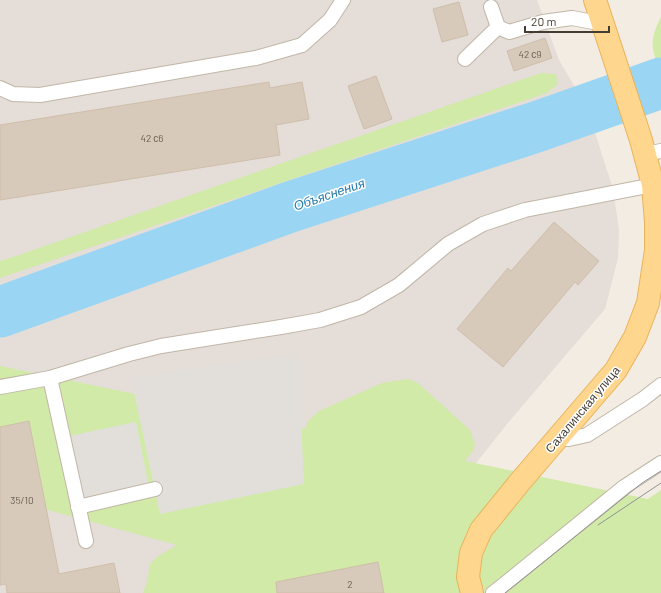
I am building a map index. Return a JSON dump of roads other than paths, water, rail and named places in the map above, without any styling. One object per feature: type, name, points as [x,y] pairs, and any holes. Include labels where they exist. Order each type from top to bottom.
[{"type":"main road","name":"Сахалинская улица","points":[[472,593],[468,577],[471,553],[481,530],[519,483],[616,370],[635,337],[648,303],[656,250],[656,222],[649,148],[595,0]]},
{"type":"main road","points":[[604,24],[611,0]]},
{"type":"lane","points":[[0,88],[13,94],[40,95],[256,58],[302,45],[330,20],[343,0]]},
{"type":"lane","points":[[491,7],[498,27],[509,32],[543,22],[572,18],[604,24]]},
{"type":"lane","points":[[465,59],[498,27]]},
{"type":"lane","points":[[0,387],[50,378],[161,346],[320,320],[361,307],[400,285],[448,244],[483,224],[525,210],[653,186]]},
{"type":"lane","points":[[50,378],[86,541]]},
{"type":"lane","points":[[557,439],[569,439],[587,435],[643,399],[661,385]]},
{"type":"lane","points":[[493,593],[624,487],[661,463]]},
{"type":"lane","points":[[78,507],[155,489]]},
{"type":"waterway","name":"Объяснения","points":[[0,312],[290,207],[539,126],[661,83]]},
{"type":"tram line","points":[[505,593],[642,483],[661,471]]},
{"type":"tram line","points":[[598,525],[661,483]]}]
